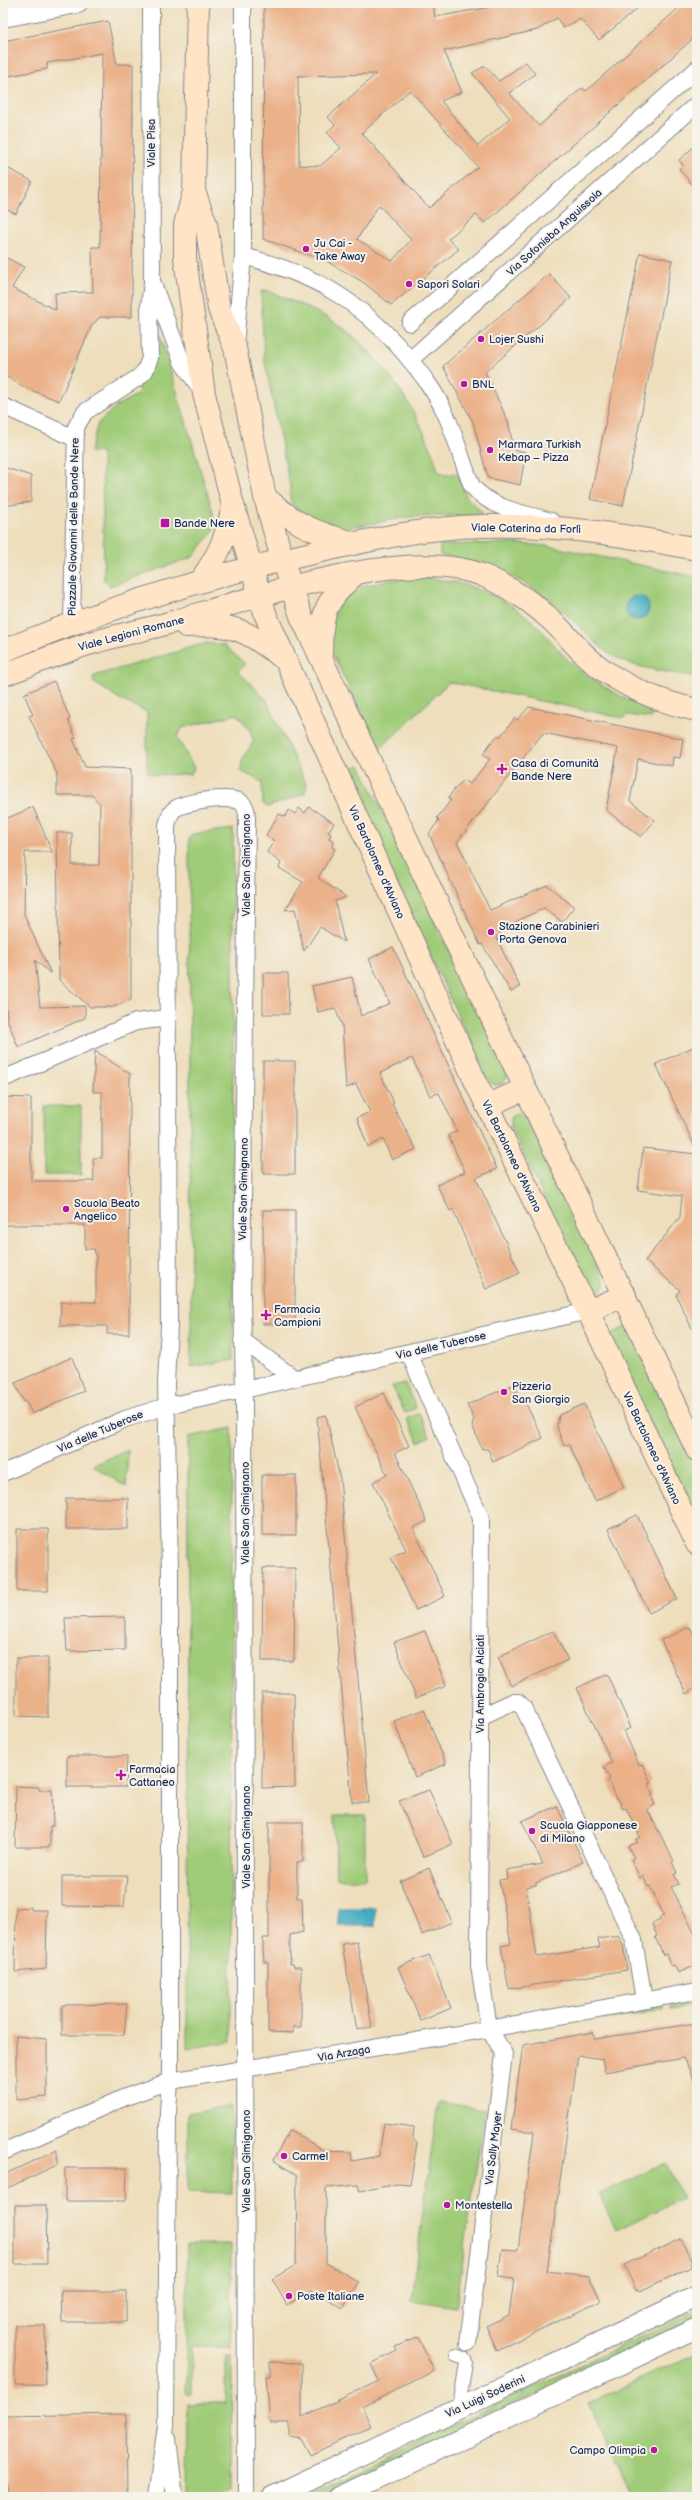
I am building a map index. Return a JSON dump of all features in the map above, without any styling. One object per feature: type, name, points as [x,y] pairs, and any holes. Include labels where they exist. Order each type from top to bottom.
[{"type":"main road","points":[[198,3],[194,191],[185,225],[185,258],[204,394],[233,505],[251,566],[260,596],[283,658],[334,765],[348,763],[364,749]]},
{"type":"main road","points":[[194,191],[206,224],[219,309],[225,328],[235,348],[265,497],[290,588],[321,663],[364,749],[524,1089],[625,1295],[697,1450]]},
{"type":"main road","points":[[265,497],[286,516],[301,525],[322,535],[355,543]]},
{"type":"main road","points":[[200,580],[220,551],[226,538],[233,505]]},
{"type":"main road","name":"Viale Caterina da Forlì","points":[[355,543],[406,533],[483,526],[574,528],[697,549]]},
{"type":"main road","name":"Piazzale Giovanni delle Bande Nere","points":[[72,622],[200,580],[251,566],[355,543]]},
{"type":"main road","points":[[260,596],[355,574],[400,566],[422,565],[466,570],[488,577],[522,597],[548,617],[593,663],[612,676],[659,699],[697,710]]},
{"type":"main road","points":[[321,663],[324,610],[336,591],[355,574]]},
{"type":"main road","name":"Viale Legioni Romane","points":[[3,675],[86,644],[149,629],[260,596]]},
{"type":"main road","points":[[3,651],[72,622]]},
{"type":"main road","points":[[149,629],[210,624],[231,626],[243,630],[283,658]]},
{"type":"main road","points":[[317,731],[329,716],[348,717]]},
{"type":"main road","name":"Via Bartolomeo d'Alviano","points":[[334,765],[487,1106],[588,1311],[697,1544]]},
{"type":"main road","points":[[487,1106],[524,1089]]},
{"type":"main road","points":[[588,1311],[625,1295]]},
{"type":"street","points":[[3,17],[77,3]]},
{"type":"street","name":"Viale Pisa","points":[[151,3],[152,283]]},
{"type":"street","points":[[235,348],[243,256],[242,3]]},
{"type":"street","points":[[410,323],[697,70]]},
{"type":"street","name":"Via Sofonisba Anguissola","points":[[410,360],[697,104]]},
{"type":"street","points":[[243,256],[277,265],[327,286],[351,301],[384,329],[422,375],[446,415],[472,486],[479,495],[497,506],[574,528]]},
{"type":"street","points":[[152,283],[182,362],[204,394]]},
{"type":"street","name":"Piazzale Giovanni delle Bande Nere","points":[[72,622],[74,438],[79,420],[85,412],[145,371],[150,358],[149,306],[152,283]]},
{"type":"street","points":[[3,406],[74,438]]},
{"type":"street","name":"Viale San Gimignano","points":[[174,2497],[166,2426],[168,2112],[170,2082],[167,1406],[167,825],[174,810],[180,806],[200,801],[234,799],[242,802],[247,810],[242,1340],[244,1390],[246,2497]]},
{"type":"street","points":[[3,1079],[136,1022],[168,1018]]},
{"type":"street","name":"Via delle Tuberose","points":[[3,1473],[125,1419],[167,1406],[409,1353],[588,1311]]},
{"type":"street","points":[[242,1340],[294,1378]]},
{"type":"street","name":"Via Ambrogio Alciati","points":[[409,1353],[481,1518],[479,1965],[489,2028]]},
{"type":"street","points":[[480,1717],[512,1702],[518,1702],[523,1707],[634,1940],[644,2000]]},
{"type":"street","name":"Via Arzaga","points":[[3,2152],[123,2098],[170,2082],[697,1991]]},
{"type":"street","name":"Via Sally Mayer","points":[[468,2343],[504,2054],[489,2028]]},
{"type":"street","name":"Via Luigi Soderini","points":[[273,2497],[697,2296]]},
{"type":"street","points":[[339,2497],[697,2328]]},
{"type":"street","points":[[456,2355],[464,2358],[466,2362],[459,2408]]},
{"type":"street","name":"Viale San Gimignano","points":[[156,2497],[166,2426]]},
{"type":"green space","points":[[266,290],[328,318],[346,330],[364,346],[381,364],[410,406],[422,428],[438,471],[445,475],[457,473],[467,498],[482,512],[482,515],[408,517],[324,532],[292,504],[290,498],[290,486],[264,358],[261,292]]},
{"type":"green space","points":[[159,332],[213,512],[214,530],[193,557],[110,586],[104,580],[102,453],[90,452],[98,423],[118,405],[140,393],[136,385],[154,334]]},
{"type":"green space","points":[[508,543],[549,546],[697,577],[697,677],[646,668],[617,658],[609,654],[596,643],[551,601],[522,582],[491,568],[458,558],[440,555],[440,545]]},
{"type":"green space","points":[[406,577],[458,583],[475,588],[507,603],[535,624],[575,666],[603,686],[654,712],[651,718],[628,715],[623,718],[449,682],[379,750],[327,642],[325,616],[357,587]]},
{"type":"green space","points":[[206,643],[224,645],[245,664],[238,671],[266,699],[307,786],[304,794],[268,807],[263,804],[262,782],[241,771],[242,761],[253,740],[252,734],[237,714],[182,728],[177,737],[194,768],[191,774],[152,775],[147,771],[147,712],[123,701],[93,682],[94,676]]},
{"type":"green space","points":[[360,765],[508,1075],[503,1084],[494,1085],[488,1080],[345,771]]},
{"type":"green space","points":[[233,829],[233,1360],[191,1367],[189,838],[192,834]]},
{"type":"green space","points":[[44,1106],[81,1106],[81,1175],[44,1175]]},
{"type":"green space","points":[[518,1113],[527,1114],[606,1283],[601,1292],[592,1292],[586,1287],[511,1128],[511,1117]]},
{"type":"green space","points":[[628,1326],[697,1471],[697,1522],[609,1335]]},
{"type":"green space","points":[[405,1383],[416,1408],[405,1413],[392,1386]]},
{"type":"green space","points":[[419,1413],[430,1436],[419,1442],[407,1419]]},
{"type":"green space","points":[[232,1428],[231,2041],[187,2049],[188,1437]]},
{"type":"green space","points":[[128,1450],[126,1487],[94,1466],[94,1465]]},
{"type":"green space","points":[[335,1815],[365,1815],[365,1879],[336,1879]]},
{"type":"green space","points":[[697,1997],[697,2005],[670,2009],[670,2003]]},
{"type":"green space","points":[[663,2005],[663,2010],[608,2019],[602,2016]]},
{"type":"green space","name":"Montestella","points":[[438,2102],[485,2109],[456,2307],[411,2300]]},
{"type":"green space","points":[[232,2105],[232,2193],[188,2192],[188,2113]]},
{"type":"green space","points":[[666,2163],[682,2198],[616,2230],[599,2194]]},
{"type":"green space","points":[[187,2244],[231,2244],[231,2347],[192,2347],[192,2394],[187,2394]]},
{"type":"green space","points":[[697,2310],[697,2318],[319,2497],[301,2497]]},
{"type":"green space","name":"Campo Olimpia","points":[[697,2353],[697,2497],[634,2497],[588,2403]]},
{"type":"green space","points":[[226,2356],[232,2356],[231,2489],[216,2497],[187,2497],[188,2403],[226,2403]]},
{"type":"water","points":[[637,596],[646,599],[649,608],[646,617],[637,620],[628,617],[625,608],[628,599]]},
{"type":"water","points":[[338,1908],[375,1908],[375,1926],[339,1926]]},
{"type":"building","points":[[264,3],[433,3],[435,17],[512,3],[644,3],[599,40],[580,19],[563,28],[557,18],[537,30],[444,51],[462,92],[441,101],[478,146],[510,118],[472,73],[485,66],[499,81],[526,62],[535,74],[509,93],[539,126],[582,88],[586,91],[684,3],[697,3],[697,35],[485,223],[476,215],[448,239],[459,249],[391,305],[363,282],[326,261],[263,239]],"holes":[[[376,74],[328,117],[335,125],[327,132],[341,148],[320,166],[299,165],[298,76]],[[410,90],[478,167],[429,208],[362,133]],[[379,205],[411,240],[392,261],[357,239]]]},
{"type":"building","points":[[108,21],[117,64],[133,64],[132,317],[100,317],[92,325],[59,401],[26,388],[3,375],[3,256],[24,267],[12,288],[56,310],[55,293],[93,292],[92,247],[100,247],[102,53],[47,63],[47,69],[3,77],[3,41]]},
{"type":"building","points":[[697,144],[697,190],[679,169],[683,165],[679,160]]},
{"type":"building","points":[[3,166],[32,181],[16,214],[3,208]]},
{"type":"building","points":[[640,253],[672,260],[623,506],[590,499]]},
{"type":"building","points":[[549,274],[571,298],[485,372],[508,421],[514,450],[526,452],[520,485],[488,478],[473,422],[443,366]]},
{"type":"building","points":[[3,467],[31,476],[31,502],[3,506]]},
{"type":"building","points":[[54,681],[70,719],[68,720],[76,738],[73,739],[85,767],[131,769],[131,1000],[113,1007],[90,1007],[59,980],[57,833],[72,833],[72,865],[99,865],[100,804],[92,795],[57,795],[57,774],[29,716],[33,715],[24,694]]},
{"type":"building","points":[[529,707],[683,739],[680,758],[673,757],[672,766],[638,759],[630,801],[655,820],[641,837],[606,810],[618,748],[543,733],[457,842],[490,910],[547,885],[574,907],[562,922],[544,908],[499,930],[501,934],[496,937],[520,987],[511,992],[482,944],[480,945],[429,834],[439,820],[437,818],[451,800],[448,798],[456,787],[464,780],[470,784],[490,759],[483,755],[489,745],[498,735],[500,737],[515,718],[517,720]]},
{"type":"building","points":[[33,807],[52,852],[25,852],[24,915],[51,974],[35,960],[40,1007],[85,1006],[85,1018],[18,1047],[7,1019],[3,955],[3,820]]},
{"type":"building","points":[[309,807],[334,823],[328,832],[331,834],[329,838],[333,841],[332,847],[335,849],[318,878],[346,897],[335,901],[344,942],[320,927],[304,951],[295,909],[285,910],[303,882],[279,868],[281,863],[267,852],[274,841],[266,835],[279,814],[285,817],[289,810],[295,814],[299,808],[305,813]]},
{"type":"building","points":[[393,947],[497,1169],[476,1178],[520,1273],[486,1289],[453,1209],[450,1211],[437,1185],[465,1172],[448,1135],[457,1131],[439,1093],[430,1096],[412,1058],[380,1073],[394,1103],[392,1104],[416,1149],[392,1160],[383,1139],[368,1147],[357,1118],[370,1112],[356,1084],[346,1088],[342,1025],[335,1008],[318,1012],[312,986],[352,977],[361,1016],[390,1003],[369,959]]},
{"type":"building","points":[[263,973],[288,973],[289,1014],[263,1014]]},
{"type":"building","points":[[697,1045],[697,1151],[656,1064]]},
{"type":"building","points":[[95,1051],[130,1074],[129,1334],[107,1334],[107,1326],[60,1326],[61,1302],[96,1302],[96,1256],[94,1249],[85,1249],[85,1225],[3,1225],[4,1097],[31,1098],[31,1181],[94,1181],[93,1158],[102,1158],[102,1092],[93,1092]]},
{"type":"building","points":[[263,1061],[295,1061],[295,1174],[263,1174]]},
{"type":"building","points":[[643,1148],[697,1154],[697,1339],[676,1295],[680,1290],[645,1261],[680,1217],[682,1196],[638,1190]]},
{"type":"building","points":[[263,1210],[295,1210],[295,1324],[263,1324]]},
{"type":"building","points":[[72,1357],[84,1391],[32,1414],[26,1401],[24,1402],[15,1383]]},
{"type":"building","points":[[513,1385],[519,1398],[524,1400],[543,1438],[493,1462],[488,1449],[482,1449],[472,1425],[474,1419],[467,1405]]},
{"type":"building","points":[[384,1393],[409,1446],[395,1453],[427,1521],[413,1528],[445,1596],[416,1610],[391,1557],[406,1550],[373,1482],[387,1475],[355,1407]]},
{"type":"building","points":[[584,1404],[624,1487],[595,1501],[569,1444],[564,1446],[557,1427],[559,1415]]},
{"type":"building","points":[[326,1415],[340,1479],[369,1802],[352,1802],[317,1417]]},
{"type":"building","points":[[262,1475],[296,1475],[296,1535],[262,1535]]},
{"type":"building","points":[[66,1498],[128,1498],[128,1529],[66,1529]]},
{"type":"building","points":[[637,1515],[677,1599],[649,1613],[608,1529]]},
{"type":"building","points":[[17,1529],[48,1529],[48,1591],[17,1591]]},
{"type":"building","points":[[263,1568],[295,1568],[294,1661],[262,1661]]},
{"type":"building","points":[[125,1617],[125,1650],[67,1651],[65,1618]]},
{"type":"building","points":[[690,1627],[697,1642],[697,1687],[686,1694],[661,1640]]},
{"type":"building","points":[[425,1631],[446,1686],[416,1698],[394,1642]]},
{"type":"building","points":[[553,1631],[568,1660],[511,1686],[498,1657]]},
{"type":"building","points":[[16,1658],[48,1658],[48,1717],[16,1716]]},
{"type":"building","points":[[607,1674],[631,1728],[624,1731],[639,1765],[642,1764],[651,1783],[648,1784],[653,1795],[651,1796],[655,1805],[647,1809],[674,1861],[672,1862],[677,1873],[674,1874],[679,1884],[671,1887],[697,1938],[697,1965],[678,1973],[674,1965],[671,1966],[666,1954],[663,1955],[655,1937],[657,1936],[652,1924],[660,1920],[660,1917],[664,1916],[650,1886],[648,1887],[643,1876],[640,1878],[631,1859],[634,1858],[628,1846],[637,1842],[636,1839],[640,1837],[626,1808],[623,1809],[618,1798],[616,1799],[608,1780],[610,1779],[604,1767],[612,1763],[577,1688]]},
{"type":"building","points":[[262,1693],[294,1693],[295,1787],[262,1788]]},
{"type":"building","points":[[424,1709],[446,1764],[415,1777],[394,1721]]},
{"type":"building","points":[[67,1756],[127,1756],[126,1787],[67,1787]]},
{"type":"building","points":[[16,1786],[39,1787],[39,1790],[52,1790],[53,1826],[50,1826],[50,1847],[15,1847]]},
{"type":"building","points":[[429,1790],[453,1844],[423,1857],[399,1801]]},
{"type":"building","points":[[557,1806],[583,1862],[536,1883],[536,1885],[526,1887],[537,1957],[600,1947],[598,1939],[618,1936],[623,1945],[627,1970],[509,1989],[501,1946],[511,1944],[499,1880],[507,1879],[506,1870],[543,1864],[522,1821]]},
{"type":"building","points":[[269,1822],[303,1822],[303,1862],[297,1862],[297,1898],[302,1898],[303,1932],[290,1935],[290,1964],[293,1964],[294,1967],[301,1967],[301,2027],[293,2027],[293,2033],[268,2032],[268,1962],[264,1962],[263,1938],[269,1938]]},
{"type":"building","points":[[429,1868],[452,1922],[422,1935],[400,1881]]},
{"type":"building","points":[[62,1876],[127,1876],[124,1907],[62,1906]]},
{"type":"building","points":[[31,1907],[31,1910],[47,1910],[46,1969],[15,1972],[16,1908]]},
{"type":"building","points":[[357,1942],[372,2027],[357,2030],[342,1944]]},
{"type":"building","points":[[429,1955],[451,2008],[421,2021],[398,1967]]},
{"type":"building","points":[[127,2004],[124,2035],[62,2035],[62,2005]]},
{"type":"building","points":[[697,2023],[697,2087],[684,2058],[605,2072],[602,2059],[578,2055],[547,2271],[589,2276],[601,2301],[497,2350],[486,2326],[509,2315],[514,2279],[498,2277],[502,2249],[518,2250],[534,2132],[511,2129],[523,2045],[593,2032],[595,2039]]},
{"type":"building","points":[[16,2036],[47,2039],[47,2097],[16,2100]]},
{"type":"building","points":[[384,2123],[414,2127],[413,2139],[417,2143],[410,2185],[398,2184],[360,2191],[358,2185],[326,2188],[326,2263],[359,2282],[343,2308],[312,2290],[287,2305],[272,2279],[296,2265],[297,2175],[273,2160],[290,2130],[324,2151],[351,2152],[352,2161],[379,2156]]},
{"type":"building","points":[[57,2150],[57,2165],[3,2190],[3,2175]]},
{"type":"building","points":[[65,2168],[127,2168],[126,2201],[65,2201]]},
{"type":"building","points":[[15,2205],[46,2205],[47,2264],[15,2264]]},
{"type":"building","points":[[680,2239],[693,2262],[691,2263],[691,2267],[640,2291],[638,2289],[636,2290],[624,2265]]},
{"type":"building","points":[[61,2291],[126,2291],[126,2322],[62,2322]]},
{"type":"building","points":[[15,2325],[45,2325],[46,2384],[15,2384]]},
{"type":"building","points":[[418,2337],[434,2371],[362,2407],[371,2426],[310,2455],[301,2438],[289,2436],[289,2423],[270,2423],[266,2376],[270,2376],[270,2362],[302,2363],[302,2417],[379,2381],[371,2364],[397,2351],[395,2347]]},
{"type":"building","points":[[126,2414],[127,2497],[7,2497],[6,2466],[3,2466],[5,2416]]},
{"type":"place","name":"Ju Cai - Take Away","points":[[306,249]]},
{"type":"place","name":"Sapori Solari","points":[[409,284]]},
{"type":"place","name":"Lojer Sushi","points":[[481,339]]},
{"type":"place","name":"BNL","points":[[464,384]]},
{"type":"place","name":"Marmara Turkish Kebap – Pizza","points":[[490,450]]},
{"type":"place","name":"Bande Nere","points":[[165,523]]},
{"type":"place","name":"Casa di Comunità Bande Nere","points":[[502,769]]},
{"type":"place","name":"Stazione Carabinieri Porta Genova","points":[[491,932]]},
{"type":"place","name":"Scuola Beato Angelico","points":[[66,1209]]},
{"type":"place","name":"Farmacia Campioni","points":[[266,1315]]},
{"type":"place","name":"Pizzeria San Giorgio","points":[[504,1392]]},
{"type":"place","name":"Farmacia Cattaneo","points":[[121,1775]]},
{"type":"place","name":"Scuola Giapponese di Milano","points":[[532,1831]]},
{"type":"place","name":"Carmel","points":[[284,2156]]},
{"type":"place","name":"Montestella","points":[[447,2205]]},
{"type":"place","name":"Poste Italiane","points":[[289,2296]]},
{"type":"place","name":"Campo Olimpia","points":[[654,2450]]}]
